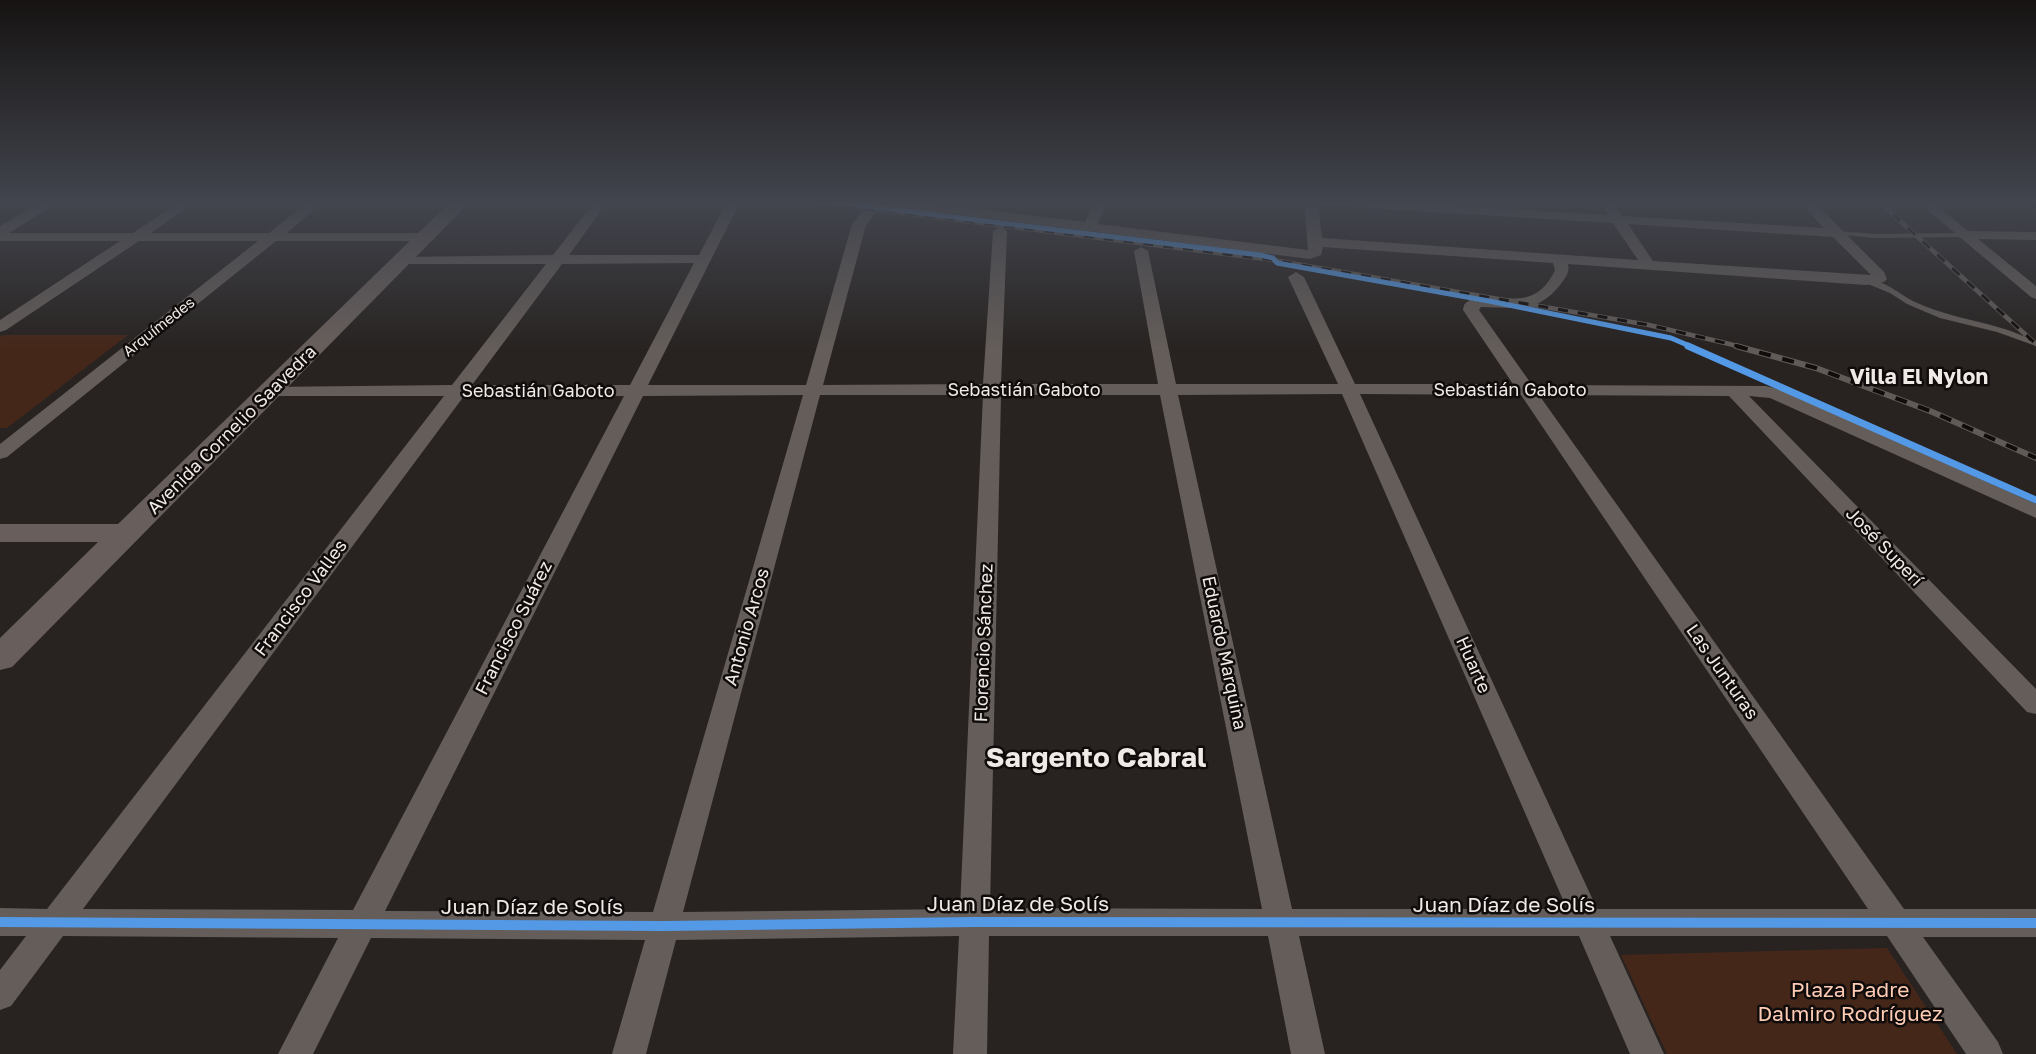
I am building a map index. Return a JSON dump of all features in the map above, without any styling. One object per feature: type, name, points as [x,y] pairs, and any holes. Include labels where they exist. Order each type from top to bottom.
[{"type":"main road","name":"Avenida Cornelio Saavedra","points":[[0,658],[413,250]]},
{"type":"main road","points":[[0,533],[128,533]]},
{"type":"street","points":[[0,327],[116,250]]},
{"type":"street","name":"Arquímedes","points":[[0,453],[256,250]]},
{"type":"street","name":"Francisco Valles","points":[[0,994],[566,250]]},
{"type":"street","name":"Francisco Suárez","points":[[295,1054],[708,250]]},
{"type":"street","name":"Antonio Arcos","points":[[629,1054],[852,250]]},
{"type":"street","name":"Florencio Sánchez","points":[[970,1054],[992,390],[999,250]]},
{"type":"street","points":[[1264,250],[1302,255],[1315,254],[1315,250]]},
{"type":"street","points":[[1440,250],[1872,280],[1880,275],[1854,250]]},
{"type":"street","points":[[1638,250],[1648,264]]},
{"type":"street","points":[[1982,250],[2035,293]]},
{"type":"street","name":"Eduardo Marquina","points":[[1142,251],[1168,390],[1308,1054]]},
{"type":"street","name":"Las Junturas","points":[[1560,258],[1562,270],[1560,275],[1535,301],[1522,305],[1489,301],[1472,305],[1471,310],[1986,1054]]},
{"type":"street","points":[[404,260],[704,259]]},
{"type":"street","name":"Huarte","points":[[1296,277],[1647,1054]]},
{"type":"street","name":"Sebastián Gaboto","points":[[271,391],[1733,390],[1776,394],[2036,512]]},
{"type":"street","name":"José Superí","points":[[1733,390],[2036,705]]},
{"type":"street","name":"Juan Díaz de Solís","points":[[0,922],[663,926],[975,922],[2036,923]]},
{"type":"lane","points":[[1872,280],[1910,302],[1943,316],[2000,330],[2036,344]]},
{"type":"green space","points":[[3,335],[128,335],[7,428],[0,428],[0,337]]},
{"type":"green space","name":"Plaza Padre Dalmiro Rodríguez","points":[[1887,948],[1957,1054],[1667,1054],[1621,955]]},
{"type":"railway","points":[[1195,250],[1273,260],[1649,325],[1742,347]]},
{"type":"railway","points":[[1932,250],[2036,344],[2029,338]]},
{"type":"railway","points":[[1736,346],[1816,368],[1930,411],[2036,458]]},
{"type":"cycle path","points":[[1221,250],[1260,255],[1273,258],[1277,263],[1489,301],[1671,338],[2036,500]]},
{"type":"cycle path","points":[[0,922],[663,926],[975,922],[2036,923]]},
{"type":"district","name":"Villa El Nylon","points":[[1919,377]]},
{"type":"district","name":"Sargento Cabral","points":[[1096,758]]}]
